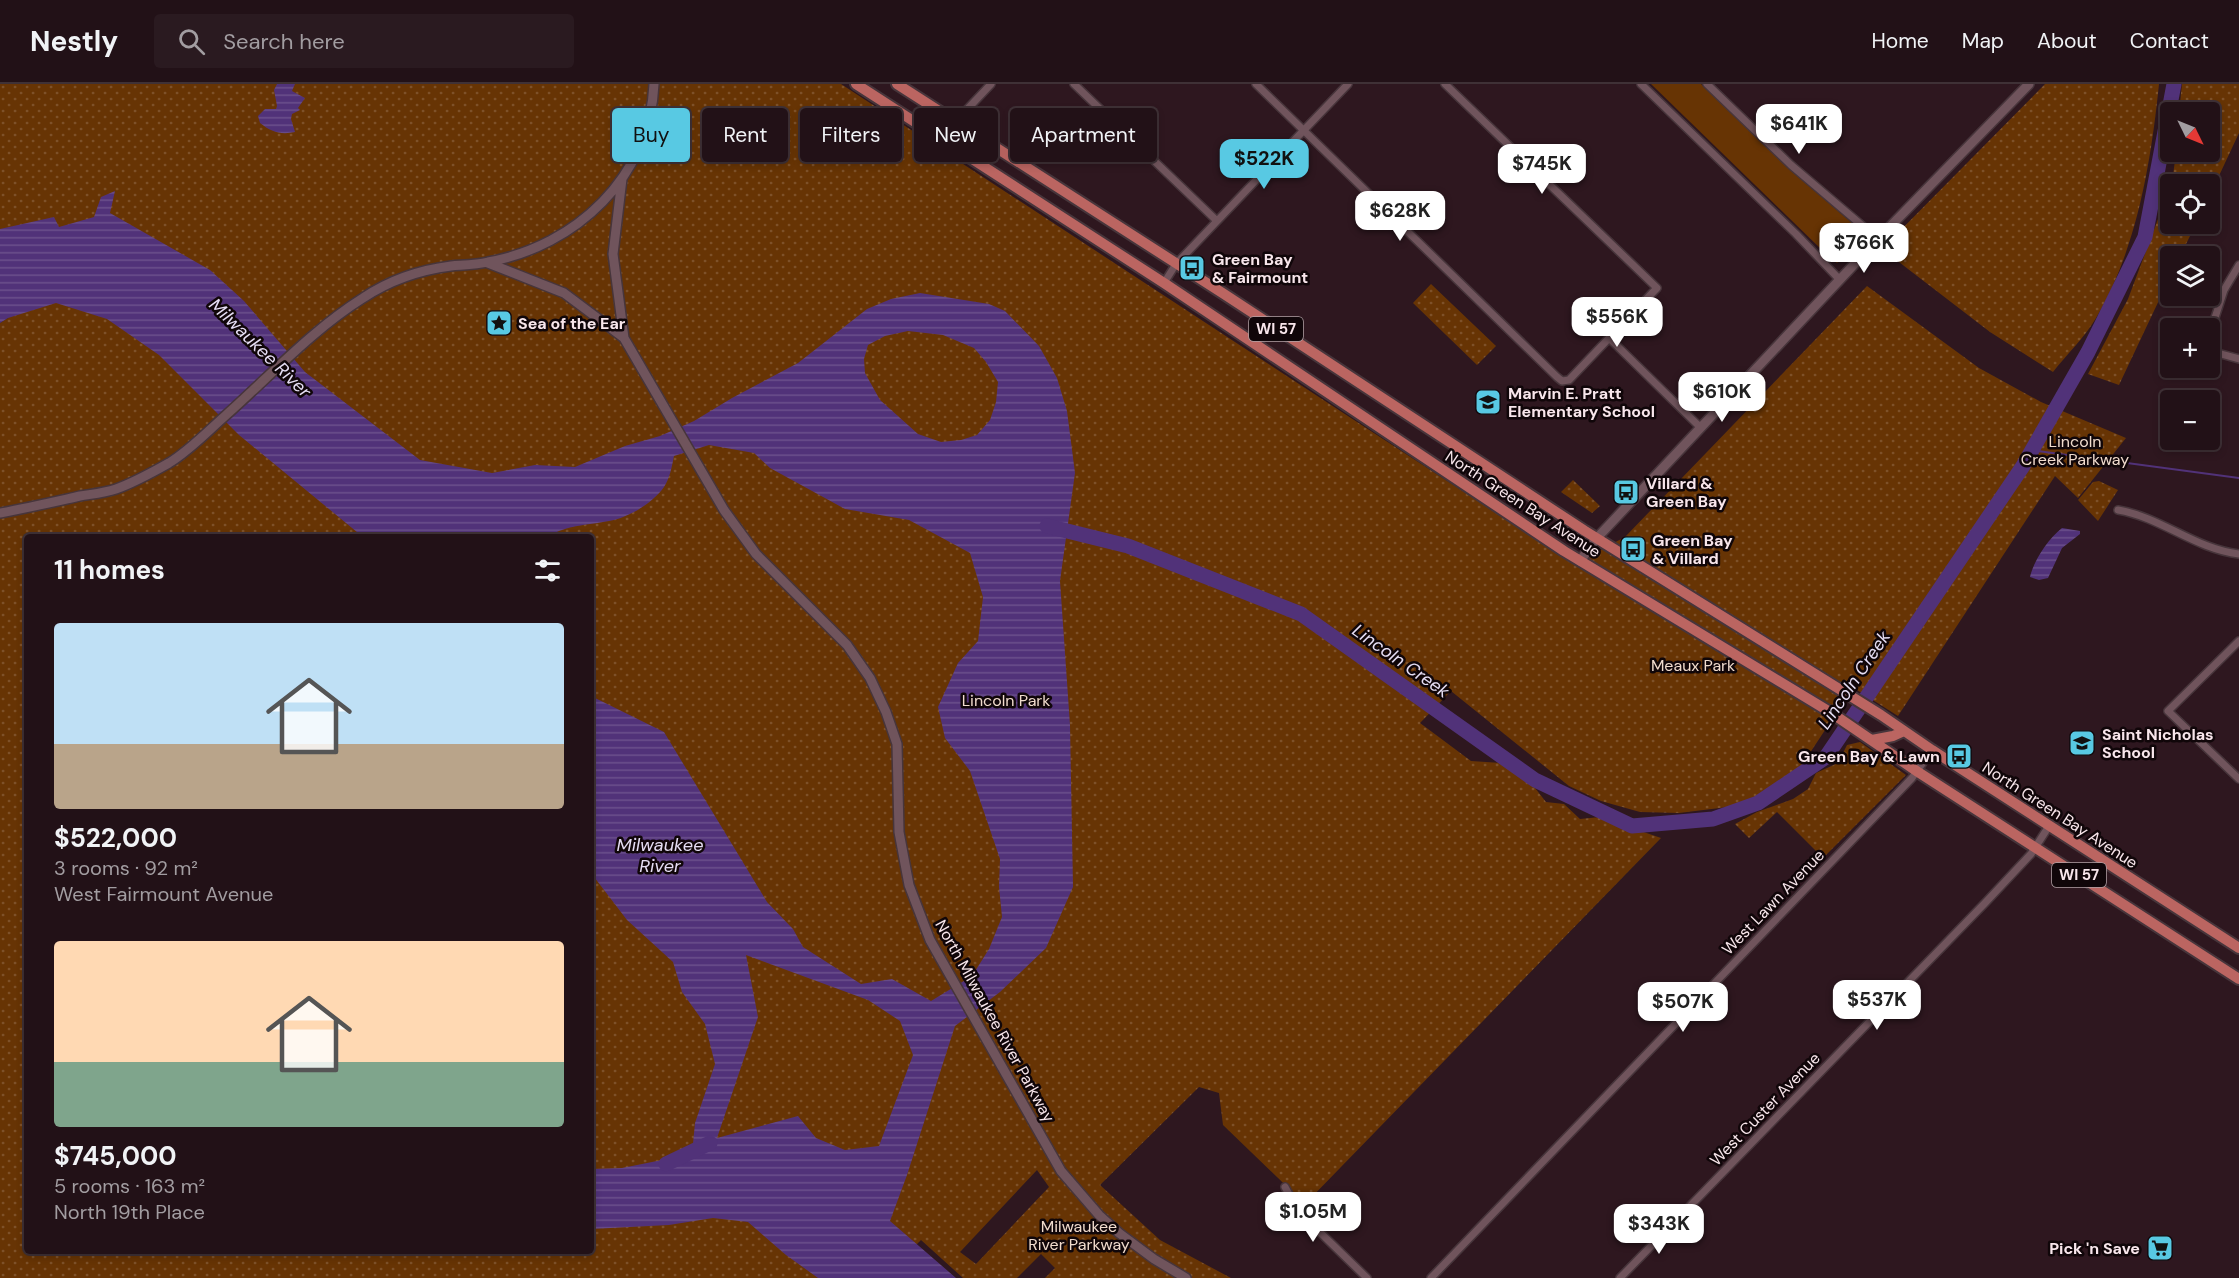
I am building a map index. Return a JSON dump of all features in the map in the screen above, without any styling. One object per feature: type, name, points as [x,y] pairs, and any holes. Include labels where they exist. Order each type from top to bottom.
[{"type":"main road","name":"North Green Bay Avenue","points":[[856,84],[914,121]]},
{"type":"main road","name":"North Green Bay Avenue","points":[[897,84],[935,108]]},
{"type":"main road","name":"North Green Bay Avenue","points":[[998,149],[1596,539],[1844,691],[2239,948]]},
{"type":"main road","name":"North Green Bay Avenue","points":[[977,162],[1164,283],[1580,561],[1830,712],[1918,772],[2239,980]]},
{"type":"main road","points":[[1870,738],[1893,736],[1904,731]]},
{"type":"street","points":[[0,513],[116,489],[170,462],[338,315],[394,280],[414,273],[487,263],[518,255],[555,240],[583,221],[622,179],[645,129],[654,84]]},
{"type":"street","points":[[968,108],[991,84]]},
{"type":"street","points":[[1074,84],[1217,221]]},
{"type":"street","points":[[1256,84],[1562,381],[1569,380],[1657,288],[1445,84]]},
{"type":"street","points":[[1164,283],[1176,264],[1348,84]]},
{"type":"street","points":[[1641,84],[1796,234],[1840,280]]},
{"type":"street","points":[[1707,84],[1791,165],[1878,239]]},
{"type":"street","points":[[1580,561],[1596,539],[1700,427],[1878,239],[2030,84]]},
{"type":"street","name":"North Milwaukee River Parkway","points":[[622,179],[613,254],[624,338],[723,510],[756,554],[847,645],[870,678],[886,712],[897,744],[899,832],[909,885],[930,940],[1061,1171],[1099,1215],[1119,1233],[1154,1259],[1186,1278]]},
{"type":"street","name":"North Milwaukee River Parkway","points":[[487,263],[564,294],[624,338]]},
{"type":"street","points":[[2215,318],[2224,290],[2239,265]]},
{"type":"street","points":[[1609,338],[1700,427]]},
{"type":"street","points":[[2220,354],[2239,359]]},
{"type":"street","points":[[2118,510],[2139,513],[2187,539],[2225,553],[2239,554]]},
{"type":"street","points":[[2239,641],[2168,711],[2239,779]]},
{"type":"street","name":"West Lawn Avenue","points":[[1431,1278],[1918,772],[1932,750]]},
{"type":"street","name":"West Custer Avenue","points":[[1620,1278],[1978,910],[2037,847],[2049,826]]},
{"type":"street","points":[[1285,1187],[1298,1211],[1367,1278]]},
{"type":"green space","name":"Lincoln Park","points":[[0,84],[841,84],[878,108],[800,108],[800,162],[902,162],[902,124],[914,132],[914,162],[960,162],[1574,564],[1625,537],[1867,286],[1979,368],[2041,402],[2126,438],[2078,498],[2055,476],[1898,716],[1857,690],[1827,727],[1802,765],[1776,788],[1736,806],[1679,813],[1640,812],[1601,801],[1569,786],[1451,691],[1420,723],[1471,761],[1501,763],[1535,788],[1546,802],[1564,804],[1580,819],[1600,817],[1661,838],[1305,1204],[1223,1125],[1219,1093],[1199,1087],[1100,1185],[1160,1240],[1231,1278],[1045,1278],[1055,1268],[1041,1254],[1017,1278],[963,1278],[921,1240],[914,1247],[946,1278],[0,1278],[0,323],[8,318],[0,229]],"holes":[[[1037,1170],[1049,1187],[976,1264],[960,1252]]]},
{"type":"green space","points":[[1651,84],[1701,84],[1809,186],[1852,223],[1841,234],[1833,226],[1826,233],[1835,242],[1825,253]]},
{"type":"green space","points":[[2045,84],[2159,84],[2152,144],[2140,204],[2122,263],[2092,325],[2053,372],[1990,332],[1882,249]]},
{"type":"green space","points":[[2182,84],[2239,84],[2239,133],[2220,174],[2173,174],[2175,162],[2220,162],[2220,102],[2180,102]]},
{"type":"green space","name":"Lincoln Creek Parkway","points":[[2160,214],[2160,234],[2191,234],[2185,246],[2160,246],[2160,298],[2119,385],[2088,374],[2128,299]]},
{"type":"green space","points":[[1855,226],[1866,234],[1837,263],[1829,256]]},
{"type":"green space","points":[[1431,284],[1496,346],[1477,365],[1413,303]]},
{"type":"green space","points":[[1573,480],[1600,506],[1592,513],[1561,492]]},
{"type":"green space","points":[[2099,481],[2118,490],[2098,521],[2078,500],[2093,482]]},
{"type":"green space","points":[[1860,742],[1906,775],[1823,858],[1777,812],[1749,838],[1735,824],[1757,812],[1793,799],[1808,789],[1816,773],[1838,763],[1847,745]]},
{"type":"water","points":[[277,84],[295,84],[292,91],[305,98],[298,108],[300,110],[292,114],[291,119],[295,132],[276,132],[260,123],[258,116],[265,109],[276,109],[274,90]]},
{"type":"water","name":"Milwaukee River","points":[[115,191],[110,213],[210,270],[244,301],[305,372],[420,460],[492,473],[535,465],[575,467],[625,446],[660,436],[694,421],[798,363],[867,309],[891,299],[920,293],[989,304],[1005,311],[1039,346],[1057,378],[1067,411],[1075,473],[1060,581],[1070,725],[1073,887],[1046,948],[1000,992],[955,1026],[890,1221],[956,1278],[818,1278],[786,1255],[748,1222],[713,1218],[669,1225],[594,1229],[594,1169],[622,1168],[692,1154],[695,1123],[715,1064],[705,1024],[682,992],[673,962],[627,920],[594,877],[594,697],[664,732],[767,902],[793,929],[803,947],[861,984],[892,979],[931,1001],[972,976],[989,949],[1002,917],[999,887],[1000,859],[970,771],[945,738],[938,707],[958,663],[978,641],[983,597],[970,553],[909,520],[845,509],[770,468],[754,453],[709,445],[674,456],[664,487],[640,509],[624,517],[570,528],[553,534],[359,534],[239,435],[159,355],[107,319],[56,303],[8,318],[0,323],[0,229],[54,217],[59,227],[94,217],[101,197]],"holes":[[[908,331],[943,335],[974,348],[998,382],[996,402],[990,420],[977,435],[961,440],[941,442],[918,434],[880,400],[865,373],[864,359],[868,345],[885,336]],[[746,955],[868,1000],[900,1021],[913,1055],[879,1146],[845,1150],[816,1138],[798,1116],[717,1138],[758,1017]]]},
{"type":"water","points":[[2062,528],[2080,531],[2080,534],[2062,548],[2048,578],[2039,580],[2030,577],[2042,550]]},
{"type":"waterway","name":"Lincoln Creek","points":[[1047,526],[1128,546],[1301,614],[1535,780],[1632,826],[1713,819],[1758,803],[1826,757],[2023,466],[2088,352],[2145,237],[2174,84]]},
{"type":"waterway","points":[[2031,450],[2239,478]]},
{"type":"waterway","name":"Milwaukee River","points":[[666,1164],[710,1143]]},
{"type":"place","name":"Green Bay & Fairmount","points":[[1192,268]]},
{"type":"place","name":"Sea of the Ear","points":[[499,323]]},
{"type":"place","name":"Marvin E. Pratt Elementary School","points":[[1488,402]]},
{"type":"place","name":"Villard & Green Bay","points":[[1626,492]]},
{"type":"place","name":"Green Bay & Villard","points":[[1633,549]]},
{"type":"place","name":"Saint Nicholas School","points":[[2082,743]]},
{"type":"place","name":"Green Bay & Lawn","points":[[1959,756]]},
{"type":"place","name":"Pick 'n Save","points":[[2160,1248]]},
{"type":"park label","name":"Meaux Park","points":[[1693,665]]},
{"type":"park label","name":"Milwaukee River Parkway","points":[[1079,1235]]}]
